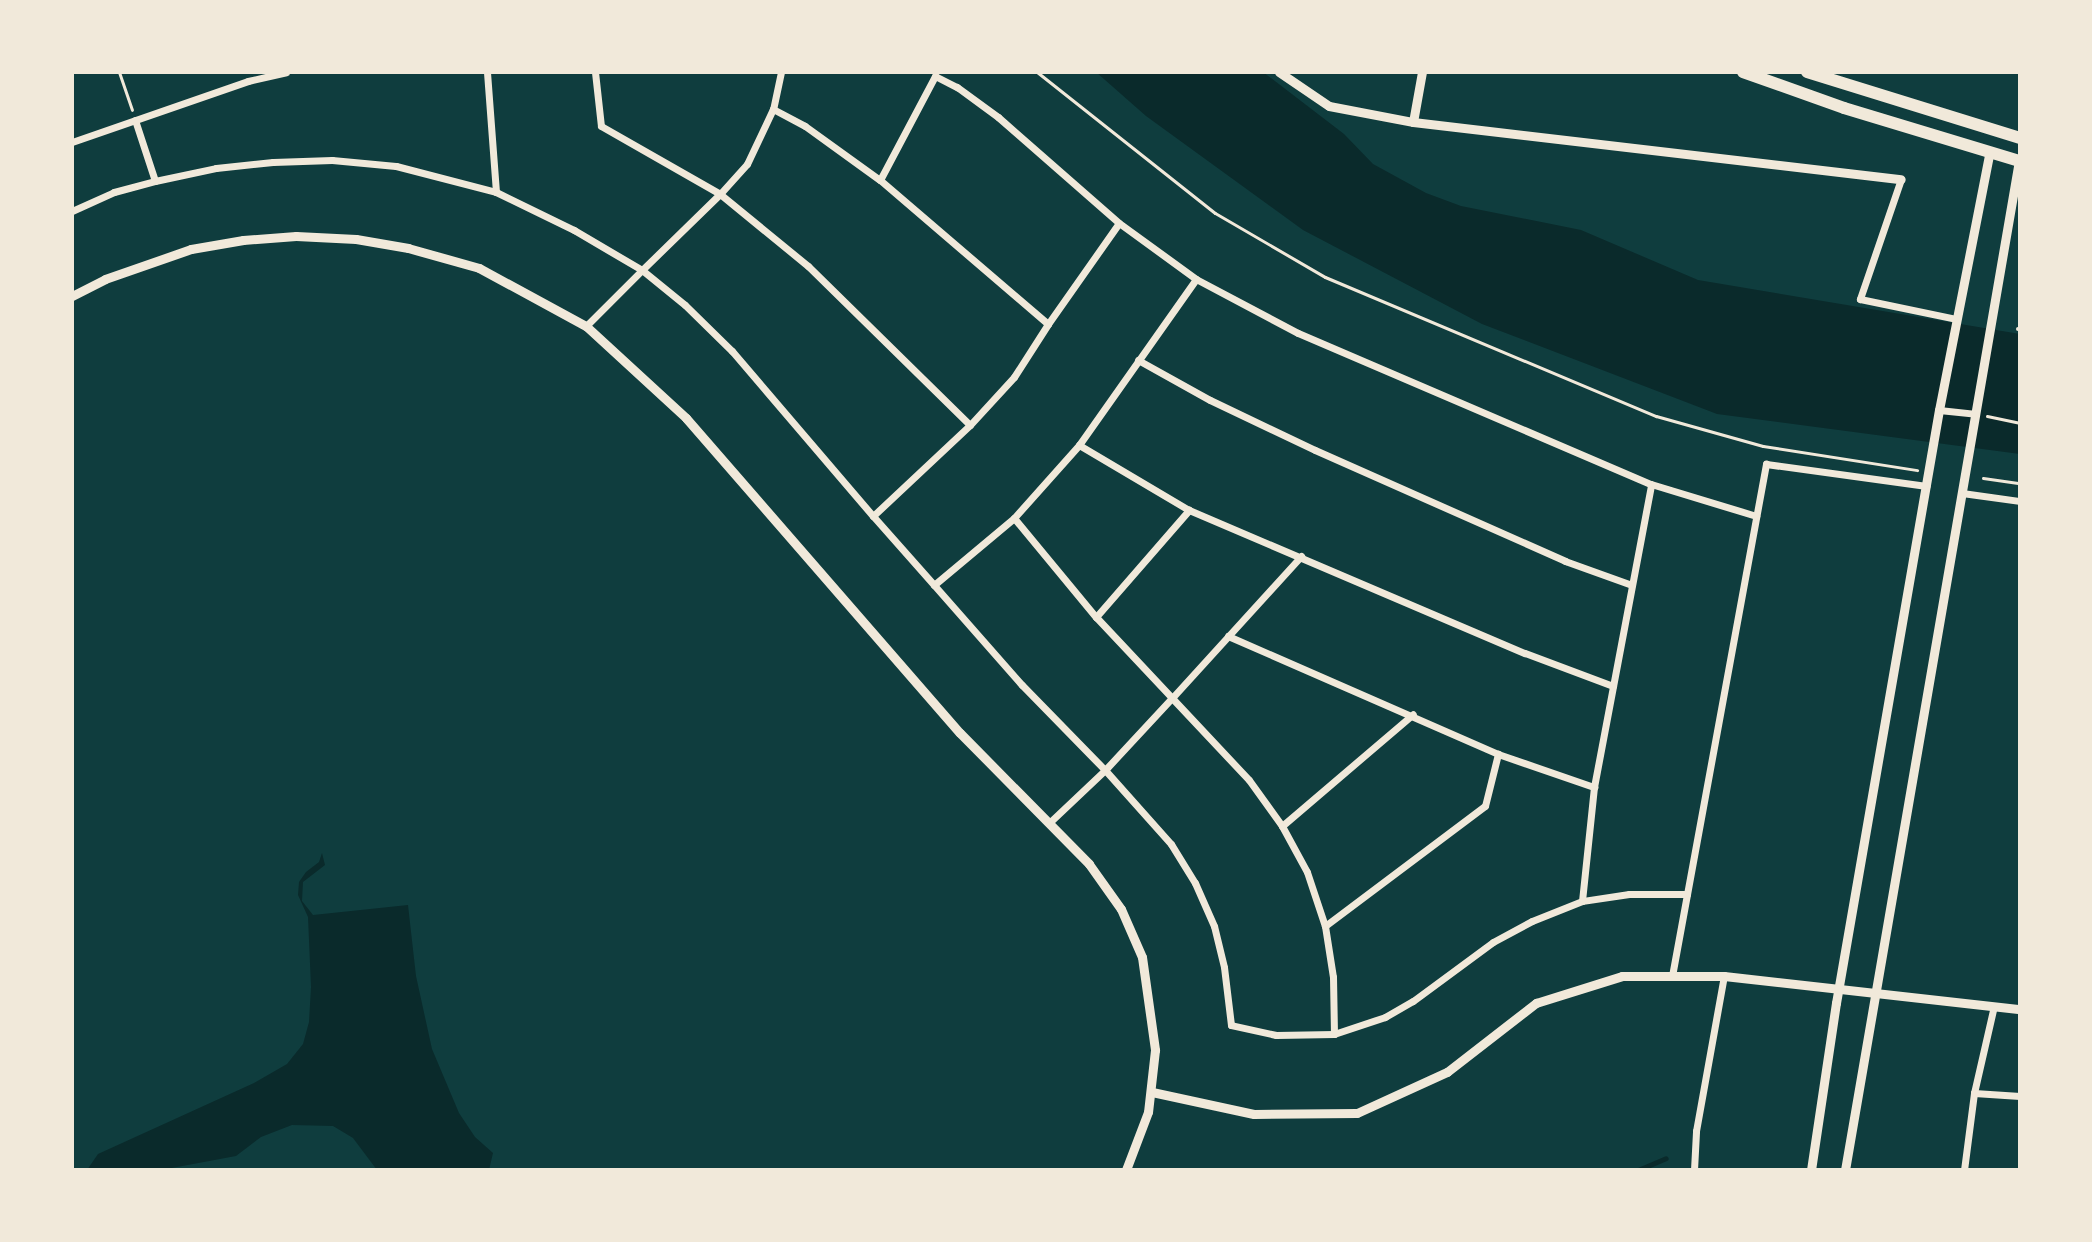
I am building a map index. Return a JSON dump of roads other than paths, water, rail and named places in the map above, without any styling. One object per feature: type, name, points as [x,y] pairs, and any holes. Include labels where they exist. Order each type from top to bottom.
[{"type":"main road","points":[[1743,72],[1844,108],[2020,161]]},
{"type":"main road","points":[[1807,72],[2020,138]]},
{"type":"street","points":[[72,142],[248,81],[286,72]]},
{"type":"street","points":[[487,72],[496,192]]},
{"type":"street","points":[[595,72],[601,126],[720,194],[808,266],[970,425]]},
{"type":"street","points":[[586,326],[747,164],[773,109],[781,72]]},
{"type":"street","points":[[1279,72],[1329,106],[1413,122],[1901,179],[1860,299],[1957,319]]},
{"type":"street","points":[[1413,122],[1422,72]]},
{"type":"street","points":[[880,180],[935,76],[957,87],[998,117],[1119,223],[1196,279],[1298,333],[1651,484],[1756,516]]},
{"type":"street","points":[[773,109],[805,126],[880,180],[1048,324]]},
{"type":"street","points":[[135,120],[155,181]]},
{"type":"street","points":[[1811,1170],[1838,988],[1939,410],[1990,151]]},
{"type":"street","points":[[72,211],[114,192],[216,168],[332,160],[396,166],[496,192],[574,230],[642,270],[685,305],[732,351],[1022,685],[1105,770],[1171,844],[1195,883],[1214,926],[1231,1025],[1276,1035],[1334,1034],[1385,1017],[1413,1001],[1493,942],[1532,921],[1582,901],[1629,894],[1687,894]]},
{"type":"street","points":[[1845,1170],[2020,161]]},
{"type":"street","points":[[873,516],[970,425],[1014,377],[1119,223]]},
{"type":"street","points":[[72,296],[130,269],[191,249],[243,240],[296,236],[356,239],[408,248],[479,268],[586,326],[686,418],[960,733],[1089,864],[1121,909],[1142,957],[1155,1050],[1152,1092],[1126,1170]]},
{"type":"street","points":[[934,585],[1014,518],[1079,445],[1196,279]]},
{"type":"street","points":[[1138,360],[1210,400],[1315,450],[1565,561],[1632,585]]},
{"type":"street","points":[[1939,410],[1976,414]]},
{"type":"street","points":[[1079,445],[1189,510],[1525,653],[1613,686]]},
{"type":"street","points":[[1672,976],[1766,464],[1926,486]]},
{"type":"street","points":[[1582,901],[1594,787],[1651,484]]},
{"type":"street","points":[[1962,493],[2020,501]]},
{"type":"street","points":[[1096,617],[1189,510]]},
{"type":"street","points":[[1014,518],[1096,617],[1249,780],[1282,826],[1307,872],[1325,926],[1333,977],[1334,1034]]},
{"type":"street","points":[[1050,822],[1105,770],[1301,556]]},
{"type":"street","points":[[1228,636],[1413,714],[1498,754],[1594,787]]},
{"type":"street","points":[[1282,826],[1413,714]]},
{"type":"street","points":[[1325,926],[1485,806],[1498,754]]},
{"type":"street","points":[[1152,1092],[1254,1114],[1357,1113],[1447,1072],[1536,1003],[1622,976],[1724,976],[2020,1009]]},
{"type":"street","points":[[1694,1170],[1696,1131],[1724,976]]},
{"type":"street","points":[[1964,1170],[1974,1093],[1994,1006]]},
{"type":"street","points":[[1974,1093],[2020,1096]]},
{"type":"water","points":[[1096,72],[1263,72],[1344,134],[1373,164],[1426,193],[1461,206],[1581,230],[1698,280],[2020,334],[2020,454],[1717,414],[1482,324],[1303,230],[1146,116]]},
{"type":"water","points":[[322,853],[325,865],[303,882],[302,901],[313,915],[408,905],[416,976],[432,1049],[459,1113],[475,1137],[493,1153],[489,1170],[377,1170],[353,1138],[333,1126],[292,1125],[261,1137],[236,1156],[161,1170],[87,1170],[98,1154],[254,1083],[287,1064],[303,1044],[309,1022],[311,987],[308,917],[298,895],[299,882],[319,862]]},
{"type":"waterway","points":[[1638,1170],[1666,1158]]}]
